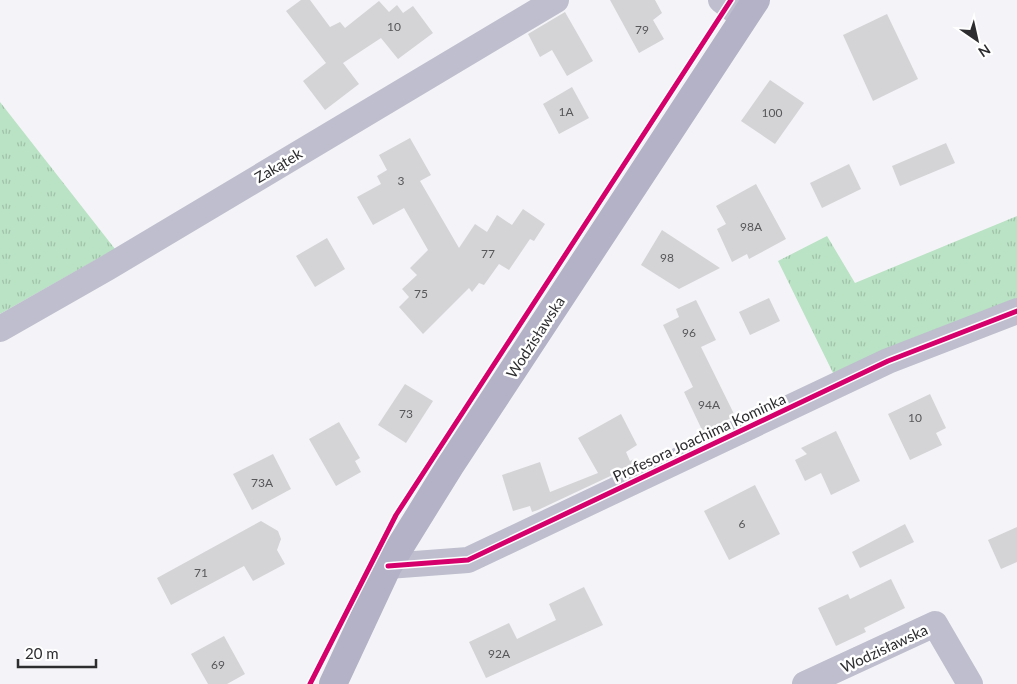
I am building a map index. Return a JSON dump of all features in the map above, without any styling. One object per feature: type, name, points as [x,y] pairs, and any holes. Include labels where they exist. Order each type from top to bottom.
[{"type":"main road","name":"Wodzisławska","points":[[333,684],[388,566],[450,466],[750,9]]},
{"type":"street","name":"Zakątek","points":[[0,329],[107,268],[556,0]]},
{"type":"street","points":[[721,0],[750,9]]},
{"type":"street","name":"Profesora Joachima Kominka","points":[[388,566],[468,560],[888,361],[1017,311]]},
{"type":"street","name":"Wodzisławska","points":[[806,684],[935,624],[970,684]]},
{"type":"green space","points":[[0,102],[115,249],[0,314]]},
{"type":"green space","points":[[1017,216],[1017,298],[834,375],[778,261],[827,236],[855,283]]},
{"type":"building","points":[[301,0],[310,0],[330,27],[340,22],[345,28],[379,1],[389,12],[397,5],[403,13],[413,6],[433,33],[398,59],[381,38],[343,63],[359,84],[325,110],[303,81],[326,63],[286,11]]},
{"type":"building","points":[[610,0],[655,0],[662,13],[653,20],[664,39],[639,53]]},
{"type":"building","points":[[565,12],[593,61],[567,76],[552,50],[540,57],[528,34]]},
{"type":"building","points":[[887,14],[918,79],[873,101],[843,35]]},
{"type":"building","points":[[770,80],[804,103],[775,144],[741,121]]},
{"type":"building","points":[[572,87],[589,118],[559,134],[543,104]]},
{"type":"building","points":[[410,138],[431,175],[420,181],[459,248],[475,224],[487,232],[497,215],[512,225],[523,209],[545,224],[534,241],[530,239],[509,270],[499,264],[484,285],[479,283],[472,292],[469,288],[423,334],[399,307],[409,297],[402,289],[417,275],[410,268],[428,250],[404,208],[373,225],[357,197],[381,184],[377,176],[387,170],[379,155]]},
{"type":"building","points":[[946,143],[955,163],[900,186],[892,166]]},
{"type":"building","points":[[849,164],[861,189],[822,208],[810,183]]},
{"type":"building","points":[[756,184],[786,239],[749,259],[747,254],[732,262],[717,229],[726,224],[716,206]]},
{"type":"building","points":[[662,230],[720,268],[679,289],[641,265]]},
{"type":"building","points":[[327,238],[345,269],[315,287],[296,256]]},
{"type":"building","points":[[769,298],[780,321],[750,335],[739,312]]},
{"type":"building","points":[[696,300],[716,340],[701,347],[735,416],[703,432],[684,392],[693,387],[663,325],[679,317],[676,309]]},
{"type":"building","points":[[405,384],[433,401],[406,443],[378,425]]},
{"type":"building","points":[[930,394],[946,428],[936,433],[942,445],[910,460],[888,414]]},
{"type":"building","points":[[621,414],[637,445],[626,452],[630,461],[634,459],[636,464],[538,510],[532,512],[530,506],[513,511],[502,475],[540,462],[550,492],[598,473],[578,438]]},
{"type":"building","points":[[339,422],[360,458],[355,461],[361,472],[336,486],[309,439]]},
{"type":"building","points":[[836,431],[860,481],[831,495],[821,473],[805,481],[795,460],[807,454],[801,448]]},
{"type":"building","points":[[273,454],[291,489],[252,510],[233,474]]},
{"type":"building","points":[[755,485],[780,534],[729,560],[704,511]]},
{"type":"building","points":[[261,521],[278,531],[281,539],[277,550],[285,564],[253,581],[244,566],[171,605],[157,578]]},
{"type":"building","points":[[905,524],[914,542],[860,568],[852,552]]},
{"type":"building","points":[[1017,527],[1017,562],[1001,569],[988,540]]},
{"type":"building","points":[[891,579],[905,608],[864,628],[866,632],[836,646],[818,608],[848,594],[850,599]]},
{"type":"building","points":[[584,587],[603,625],[486,678],[469,642],[509,623],[517,639],[556,620],[549,604]]},
{"type":"building","points":[[224,636],[245,674],[227,684],[208,684],[191,654]]},
{"type":"cycle path","points":[[310,684],[396,515],[731,0]]},
{"type":"cycle path","points":[[388,566],[468,560],[888,361],[1017,311]]}]
